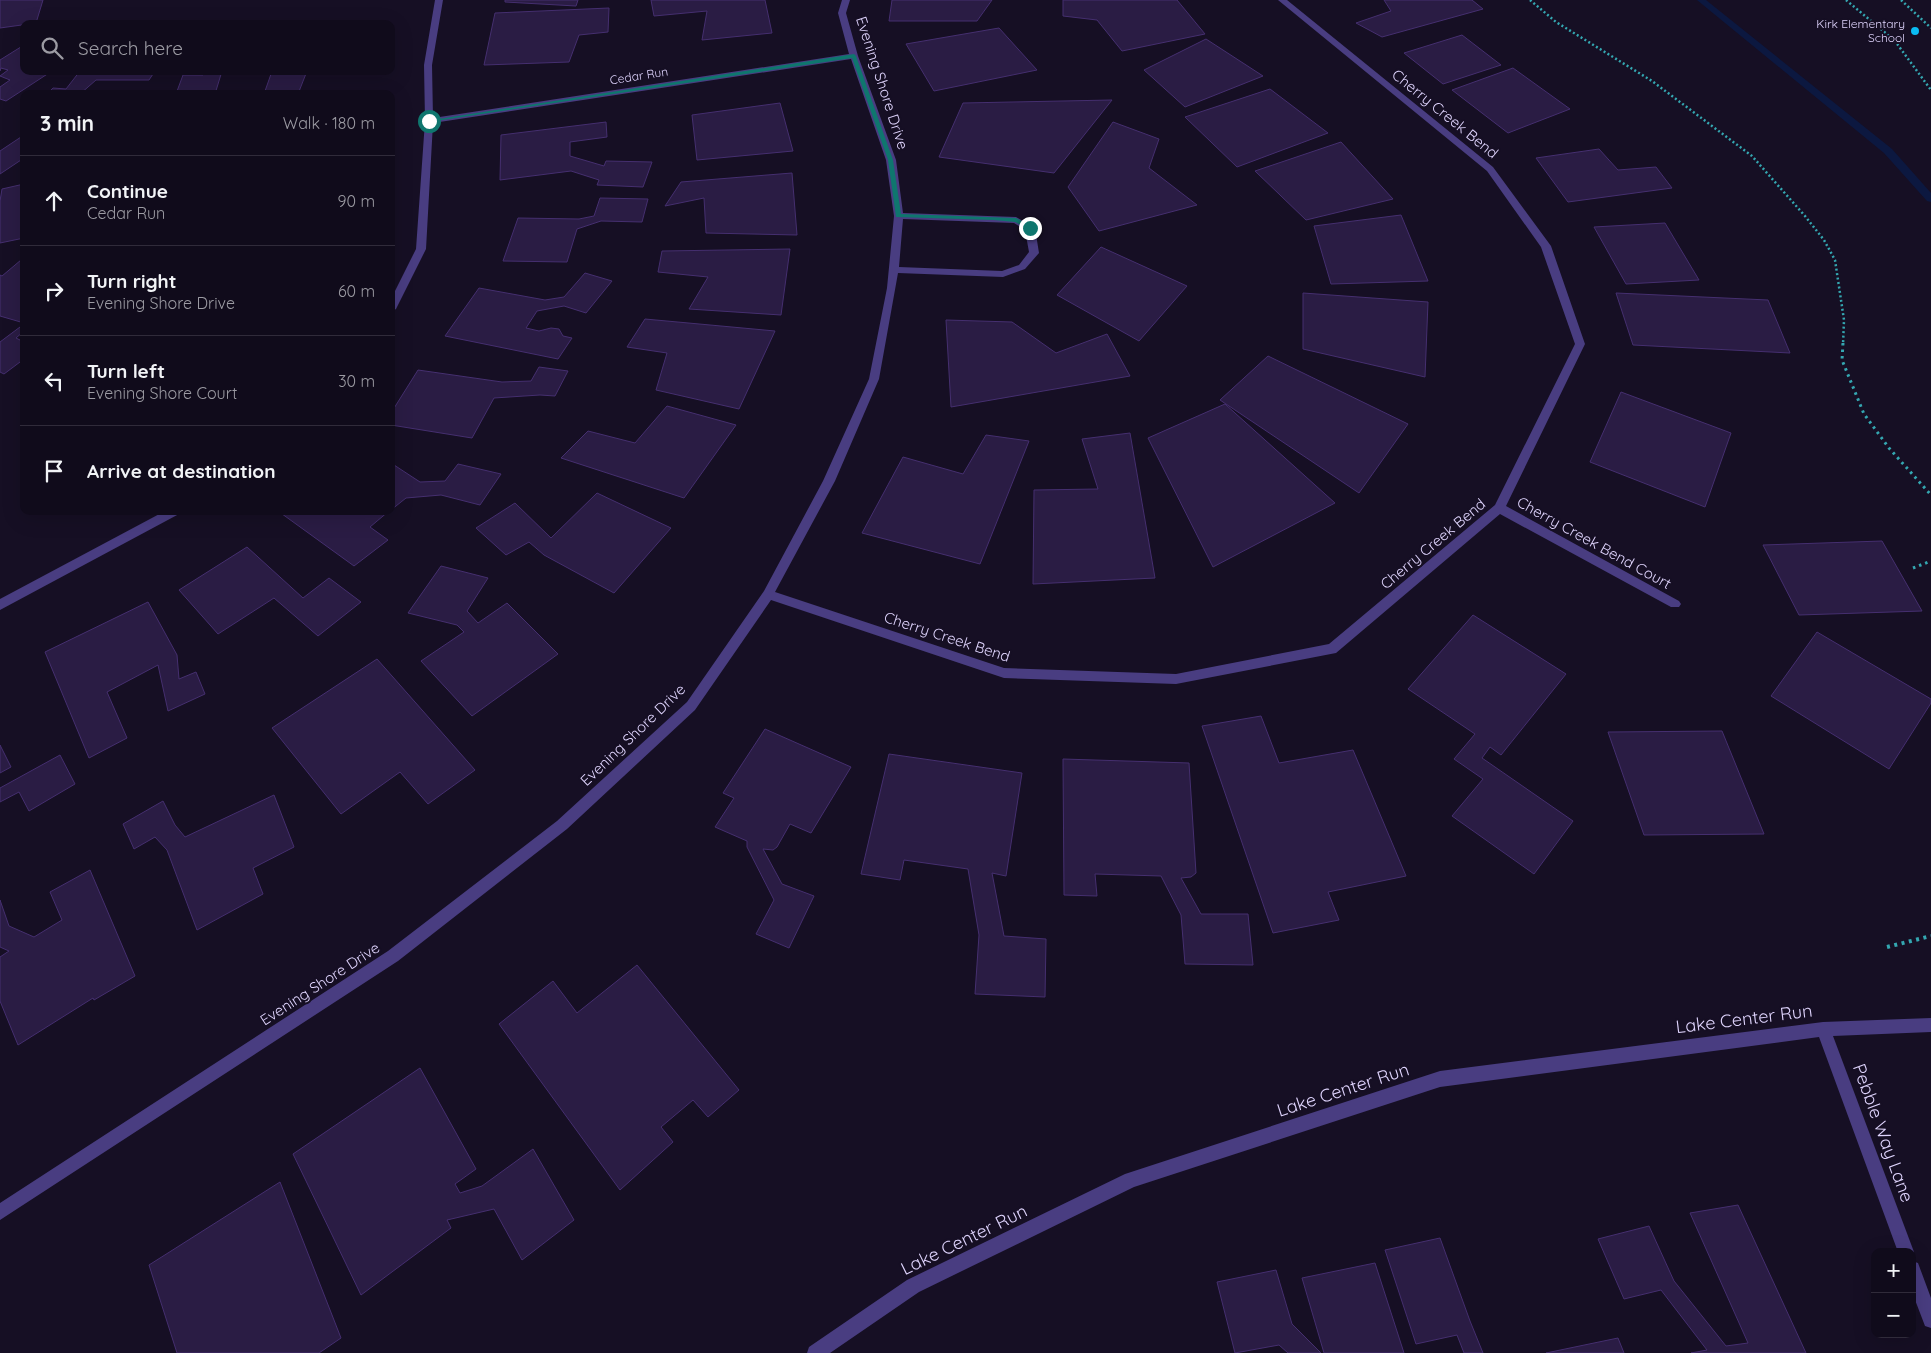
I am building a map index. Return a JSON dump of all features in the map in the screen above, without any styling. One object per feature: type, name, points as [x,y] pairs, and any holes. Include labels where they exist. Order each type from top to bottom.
[{"type":"street","points":[[395,301],[420,249],[429,121],[428,65],[439,0]]},
{"type":"street","name":"Evening Shore Drive","points":[[0,1212],[393,956],[562,824],[691,706],[768,594],[829,481],[874,379],[893,270],[899,216],[890,160],[854,56],[842,13],[846,0]]},
{"type":"street","name":"Cherry Creek Bend","points":[[768,594],[1004,673],[1176,679],[1332,649],[1499,508],[1580,344],[1546,246],[1490,169],[1282,0]]},
{"type":"street","name":"Cedar Run","points":[[429,121],[854,56]]},
{"type":"street","points":[[893,270],[1003,274],[1022,267],[1034,253],[1030,228],[1016,220],[899,216]]},
{"type":"street","name":"Cherry Creek Bend Court","points":[[1499,508],[1675,604]]},
{"type":"street","points":[[0,605],[168,515]]},
{"type":"street","name":"Lake Center Run","points":[[815,1353],[913,1286],[1131,1180],[1440,1079],[1823,1029],[1931,1025]]},
{"type":"street","name":"Pebble Way Lane","points":[[1823,1029],[1905,1248]]},
{"type":"street","points":[[1916,1280],[1931,1320]]},
{"type":"path","points":[[1530,0],[1556,22],[1652,81],[1752,156],[1805,216],[1824,240],[1835,260],[1844,320],[1842,360],[1864,414],[1889,448],[1931,495]]},
{"type":"path","points":[[1841,0],[1852,4]]},
{"type":"path","points":[[1846,0],[1886,32],[1903,50],[1931,90]]},
{"type":"path","points":[[1901,0],[1931,28]]},
{"type":"path","points":[[1913,568],[1931,561]]},
{"type":"path","points":[[1887,947],[1931,936]]},
{"type":"building","points":[[0,0],[43,0],[37,20],[20,20],[20,25],[0,28]]},
{"type":"building","points":[[505,0],[578,0],[576,6],[505,2]]},
{"type":"building","points":[[651,0],[765,0],[772,33],[702,40],[707,11],[654,16]]},
{"type":"building","points":[[892,0],[992,0],[977,21],[889,21]]},
{"type":"building","points":[[1063,0],[1177,0],[1205,34],[1122,51],[1097,20],[1063,16]]},
{"type":"building","points":[[1384,0],[1472,0],[1483,9],[1382,37],[1356,23],[1391,11]]},
{"type":"building","points":[[609,8],[608,32],[579,35],[569,62],[484,65],[495,13]]},
{"type":"building","points":[[999,28],[1037,70],[934,91],[906,44]]},
{"type":"building","points":[[1462,35],[1501,65],[1443,84],[1404,53]]},
{"type":"building","points":[[1206,39],[1263,76],[1185,107],[1144,70]]},
{"type":"building","points":[[20,48],[20,75],[46,75],[20,90],[6,101],[0,99],[0,87],[10,80],[0,76],[8,70],[1,68],[0,71],[0,60]]},
{"type":"building","points":[[1513,68],[1570,109],[1508,133],[1452,90]]},
{"type":"building","points":[[77,75],[152,75],[149,80],[96,80],[85,90],[51,90],[53,88],[66,89]]},
{"type":"building","points":[[183,75],[221,75],[216,90],[177,90]]},
{"type":"building","points":[[271,75],[305,75],[300,90],[265,90]]},
{"type":"building","points":[[1270,89],[1328,133],[1237,167],[1185,117]]},
{"type":"building","points":[[1112,100],[1054,173],[939,157],[963,103]]},
{"type":"building","points":[[780,103],[793,151],[697,160],[692,115]]},
{"type":"building","points":[[606,122],[607,137],[570,142],[570,156],[604,166],[606,161],[652,162],[643,187],[597,185],[599,180],[571,171],[500,180],[501,135]]},
{"type":"building","points":[[1113,122],[1159,139],[1149,168],[1197,205],[1099,231],[1068,187]]},
{"type":"building","points":[[20,138],[20,161],[0,174],[0,151]]},
{"type":"building","points":[[1341,142],[1393,199],[1306,220],[1255,171]]},
{"type":"building","points":[[1599,149],[1618,170],[1656,167],[1672,188],[1568,202],[1536,158]]},
{"type":"building","points":[[792,173],[797,235],[706,233],[704,198],[665,206],[681,182]]},
{"type":"building","points":[[20,185],[20,239],[0,243],[0,201],[2,189]]},
{"type":"building","points":[[600,198],[648,199],[642,222],[601,221],[577,229],[567,262],[503,261],[518,218],[579,219],[594,216]]},
{"type":"building","points":[[1401,215],[1428,281],[1331,284],[1314,226]]},
{"type":"building","points":[[1665,223],[1699,280],[1626,284],[1594,227]]},
{"type":"building","points":[[1101,247],[1187,286],[1139,341],[1057,295]]},
{"type":"building","points":[[790,249],[781,315],[689,309],[708,277],[658,272],[662,251]]},
{"type":"building","points":[[20,261],[20,322],[0,316],[0,275],[2,276]]},
{"type":"building","points":[[585,273],[612,281],[586,313],[564,306],[537,311],[526,328],[539,331],[551,328],[559,329],[563,336],[572,338],[558,359],[445,336],[479,288],[545,300],[564,297]]},
{"type":"building","points":[[1303,293],[1428,302],[1425,377],[1303,349]]},
{"type":"building","points":[[1616,293],[1768,300],[1790,353],[1633,345]]},
{"type":"building","points":[[645,319],[775,331],[739,409],[656,390],[667,353],[627,347]]},
{"type":"building","points":[[946,320],[1012,322],[1056,353],[1107,334],[1130,376],[951,407]]},
{"type":"building","points":[[20,327],[20,334],[16,338],[20,340],[20,362],[4,374],[0,372],[0,342]]},
{"type":"building","points":[[1268,356],[1408,424],[1359,493],[1220,400]]},
{"type":"building","points":[[539,367],[568,371],[555,396],[494,398],[472,438],[395,426],[395,407],[418,370],[502,382],[531,381]]},
{"type":"building","points":[[1621,392],[1731,433],[1705,507],[1590,462]]},
{"type":"building","points":[[1225,404],[1335,503],[1213,567],[1148,438]]},
{"type":"building","points":[[667,406],[736,425],[684,498],[561,458],[588,431],[635,443]]},
{"type":"building","points":[[1130,433],[1155,578],[1033,584],[1034,490],[1098,489],[1082,439]]},
{"type":"building","points":[[986,435],[1029,441],[980,564],[862,533],[903,457],[963,474]]},
{"type":"building","points":[[458,464],[501,474],[480,505],[441,495],[406,498],[395,507],[395,466],[420,482],[445,481]]},
{"type":"building","points":[[597,493],[671,528],[614,593],[544,555],[529,542],[506,555],[476,528],[515,503],[551,538]]},
{"type":"building","points":[[284,515],[384,515],[370,527],[388,540],[354,566]]},
{"type":"building","points":[[1882,541],[1922,611],[1799,615],[1763,545]]},
{"type":"building","points":[[247,547],[303,598],[329,578],[361,602],[318,636],[274,598],[218,634],[179,590]]},
{"type":"building","points":[[441,566],[488,578],[467,611],[478,623],[507,603],[558,654],[472,716],[421,661],[464,632],[457,625],[408,613]]},
{"type":"building","points":[[148,602],[177,655],[179,679],[196,672],[205,694],[168,711],[158,665],[107,692],[127,738],[89,758],[45,652]]},
{"type":"building","points":[[1473,615],[1566,674],[1501,755],[1490,747],[1482,758],[1573,821],[1534,874],[1452,816],[1483,779],[1454,759],[1475,734],[1408,689]]},
{"type":"building","points":[[1817,632],[1931,699],[1931,703],[1889,769],[1771,696]]},
{"type":"building","points":[[377,659],[475,770],[428,804],[400,772],[341,814],[272,728]]},
{"type":"building","points":[[1261,716],[1279,763],[1353,750],[1406,876],[1328,892],[1339,920],[1273,933],[1202,726]]},
{"type":"building","points":[[765,729],[851,767],[811,833],[790,824],[777,847],[773,850],[763,849],[782,884],[814,896],[789,948],[756,934],[774,900],[747,847],[747,841],[715,827],[734,798],[723,793]]},
{"type":"building","points":[[1722,731],[1764,834],[1644,835],[1608,732]]},
{"type":"building","points":[[0,745],[11,767],[0,773]]},
{"type":"building","points":[[889,754],[1022,773],[1006,876],[992,873],[1004,936],[1046,939],[1045,997],[975,994],[979,935],[968,869],[904,860],[900,880],[861,874]]},
{"type":"building","points":[[60,755],[75,784],[29,811],[19,792],[0,802],[0,788]]},
{"type":"building","points":[[1063,759],[1189,763],[1196,873],[1191,877],[1181,878],[1201,914],[1248,914],[1253,965],[1185,964],[1181,915],[1161,876],[1095,874],[1097,896],[1064,895]]},
{"type":"building","points":[[274,795],[294,847],[253,868],[263,894],[197,930],[167,850],[155,837],[134,849],[123,824],[163,801],[175,825],[185,837]]},
{"type":"building","points":[[90,870],[135,976],[94,1000],[93,998],[18,1045],[0,1001],[0,957],[9,951],[0,947],[0,900],[9,926],[34,937],[62,920],[50,892]]},
{"type":"building","points":[[637,965],[739,1090],[708,1117],[693,1100],[661,1127],[673,1142],[620,1190],[499,1024],[553,981],[577,1013]]},
{"type":"building","points":[[420,1068],[476,1169],[455,1184],[460,1193],[482,1186],[533,1149],[574,1220],[522,1260],[494,1209],[447,1220],[451,1228],[361,1295],[293,1154]]},
{"type":"building","points":[[280,1182],[341,1338],[319,1353],[177,1353],[149,1265]]},
{"type":"building","points":[[1738,1205],[1806,1353],[1691,1353],[1707,1350],[1661,1290],[1624,1299],[1598,1239],[1649,1226],[1674,1281],[1726,1346],[1748,1343],[1690,1213]]},
{"type":"building","points":[[1440,1238],[1483,1353],[1464,1353],[1457,1335],[1416,1344],[1385,1250]]},
{"type":"building","points":[[1375,1263],[1404,1353],[1324,1353],[1302,1278]]},
{"type":"building","points":[[1276,1270],[1292,1324],[1321,1353],[1288,1353],[1279,1345],[1235,1353],[1217,1282]]},
{"type":"building","points":[[1618,1338],[1624,1353],[1546,1353]]},
{"type":"waterway","points":[[1701,0],[1888,151],[1931,199]]},
{"type":"place","name":"Kirk Elementary School","points":[[1915,31]]},
{"type":"route","points":[[429,121],[854,56],[890,160],[899,216],[1016,220],[1030,228]]}]
